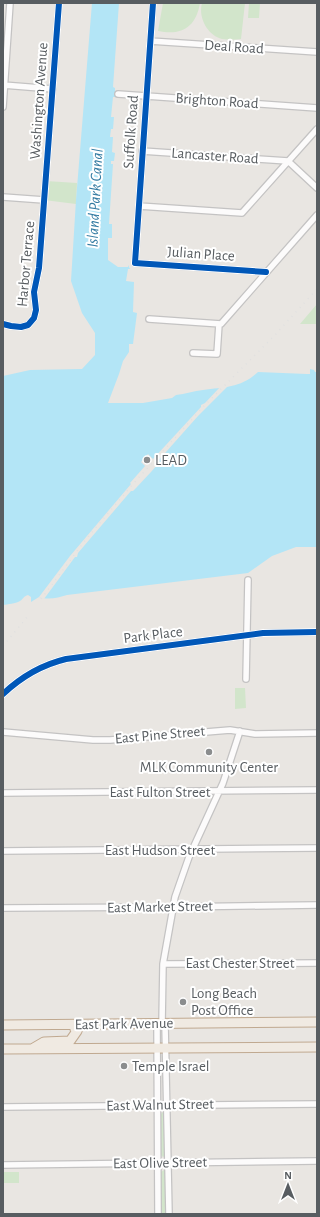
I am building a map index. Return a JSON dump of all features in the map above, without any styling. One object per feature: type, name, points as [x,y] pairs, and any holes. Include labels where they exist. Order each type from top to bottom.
[{"type":"highway","name":"East Park Avenue","points":[[3,1025],[317,1022]]},
{"type":"highway","points":[[32,1049],[44,1042],[70,1041],[77,1031],[75,1029],[76,1025]]},
{"type":"highway","name":"East Park Avenue","points":[[3,1049],[317,1046]]},
{"type":"street","points":[[3,107],[10,3]]},
{"type":"street","name":"Washington Avenue","points":[[44,200],[59,3]]},
{"type":"street","name":"Suffolk Road","points":[[135,262],[153,3]]},
{"type":"street","name":"Deal Road","points":[[150,41],[317,52]]},
{"type":"street","points":[[4,86],[53,89]]},
{"type":"street","name":"Brighton Road","points":[[118,94],[317,108]]},
{"type":"street","points":[[139,206],[242,213],[317,128]]},
{"type":"street","name":"Lancaster Road","points":[[142,151],[288,161]]},
{"type":"street","points":[[288,161],[317,188]]},
{"type":"street","points":[[3,198],[44,200]]},
{"type":"street","name":"Harbor Terrace","points":[[3,324],[21,327],[28,325],[34,318],[36,310],[34,292],[40,268],[44,200]]},
{"type":"street","points":[[149,319],[220,324],[317,215]]},
{"type":"street","name":"Julian Place","points":[[135,262],[266,272]]},
{"type":"street","points":[[193,353],[217,354],[219,324]]},
{"type":"street","points":[[246,679],[248,580]]},
{"type":"street","name":"Park Place","points":[[3,694],[10,687],[37,669],[76,657],[279,632],[317,632]]},
{"type":"street","name":"East Pine Street","points":[[3,732],[95,740],[230,730],[255,734],[317,733]]},
{"type":"street","points":[[158,1214],[157,1105],[161,1048],[163,964],[173,907],[181,879],[230,762],[240,731]]},
{"type":"street","name":"East Fulton Street","points":[[3,793],[317,790]]},
{"type":"street","name":"East Hudson Street","points":[[3,851],[317,848]]},
{"type":"street","name":"East Market Street","points":[[3,908],[317,904]]},
{"type":"street","name":"East Chester Street","points":[[163,964],[317,963]]},
{"type":"street","points":[[161,1048],[167,1105],[169,1214]]},
{"type":"street","name":"East Walnut Street","points":[[3,1107],[317,1104]]},
{"type":"street","name":"East Olive Street","points":[[3,1165],[317,1161]]},
{"type":"green space","points":[[163,3],[200,3],[195,18],[191,24],[181,31],[167,32],[158,31]]},
{"type":"green space","points":[[202,3],[245,3],[241,39],[222,39],[212,34],[205,25],[201,14]]},
{"type":"green space","points":[[249,3],[260,3],[259,18],[248,18]]},
{"type":"green space","points":[[46,181],[77,183],[76,204],[44,200]]},
{"type":"green space","points":[[317,304],[317,324],[300,324]]},
{"type":"green space","points":[[235,688],[245,688],[246,708],[235,709]]},
{"type":"green space","points":[[163,1112],[165,1113],[166,1155],[163,1157],[161,1155],[160,1115]]},
{"type":"green space","points":[[164,1170],[166,1172],[167,1211],[164,1214],[161,1212],[161,1172]]},
{"type":"green space","points":[[3,1172],[19,1172],[19,1183],[3,1183]]},
{"type":"water","name":"Island Park Canal","points":[[92,3],[119,3],[113,87],[115,88],[115,97],[113,97],[111,117],[114,117],[113,129],[111,129],[110,137],[113,137],[112,152],[115,153],[114,161],[111,161],[111,164],[113,164],[109,224],[112,224],[112,238],[108,238],[108,260],[118,267],[128,267],[128,265],[130,269],[128,269],[126,281],[134,282],[133,312],[137,313],[133,344],[129,344],[129,352],[123,361],[108,403],[143,403],[172,398],[176,395],[196,391],[232,386],[245,381],[258,372],[310,374],[310,369],[317,372],[317,547],[296,547],[272,556],[248,573],[53,598],[39,597],[31,602],[31,597],[28,595],[18,602],[3,605],[3,376],[30,370],[82,369],[95,355],[95,333],[82,313],[71,281]]},
{"type":"pier","points":[[221,386],[228,386],[198,416],[157,462],[158,464],[151,472],[133,491],[131,491],[78,553],[77,557],[75,557],[44,599],[39,597],[70,556],[145,466],[141,462],[148,454],[153,459],[201,407],[201,405],[205,403]]},
{"type":"railway","points":[[41,599],[87,538],[133,484],[204,406],[274,336],[317,289]]},
{"type":"railway","points":[[3,646],[28,616]]},
{"type":"cycle path","points":[[3,324],[21,327],[28,325],[34,318],[36,310],[34,292],[39,268],[59,3]]},
{"type":"cycle path","points":[[153,3],[135,263],[266,272]]},
{"type":"cycle path","points":[[3,694],[32,672],[66,659],[263,633],[317,632]]},
{"type":"place","name":"LEAD","points":[[147,460]]},
{"type":"place","name":"MLK Community Center","points":[[209,752]]},
{"type":"place","name":"Long Beach Post Office","points":[[183,1002]]},
{"type":"place","name":"Temple Israel","points":[[124,1066]]}]
